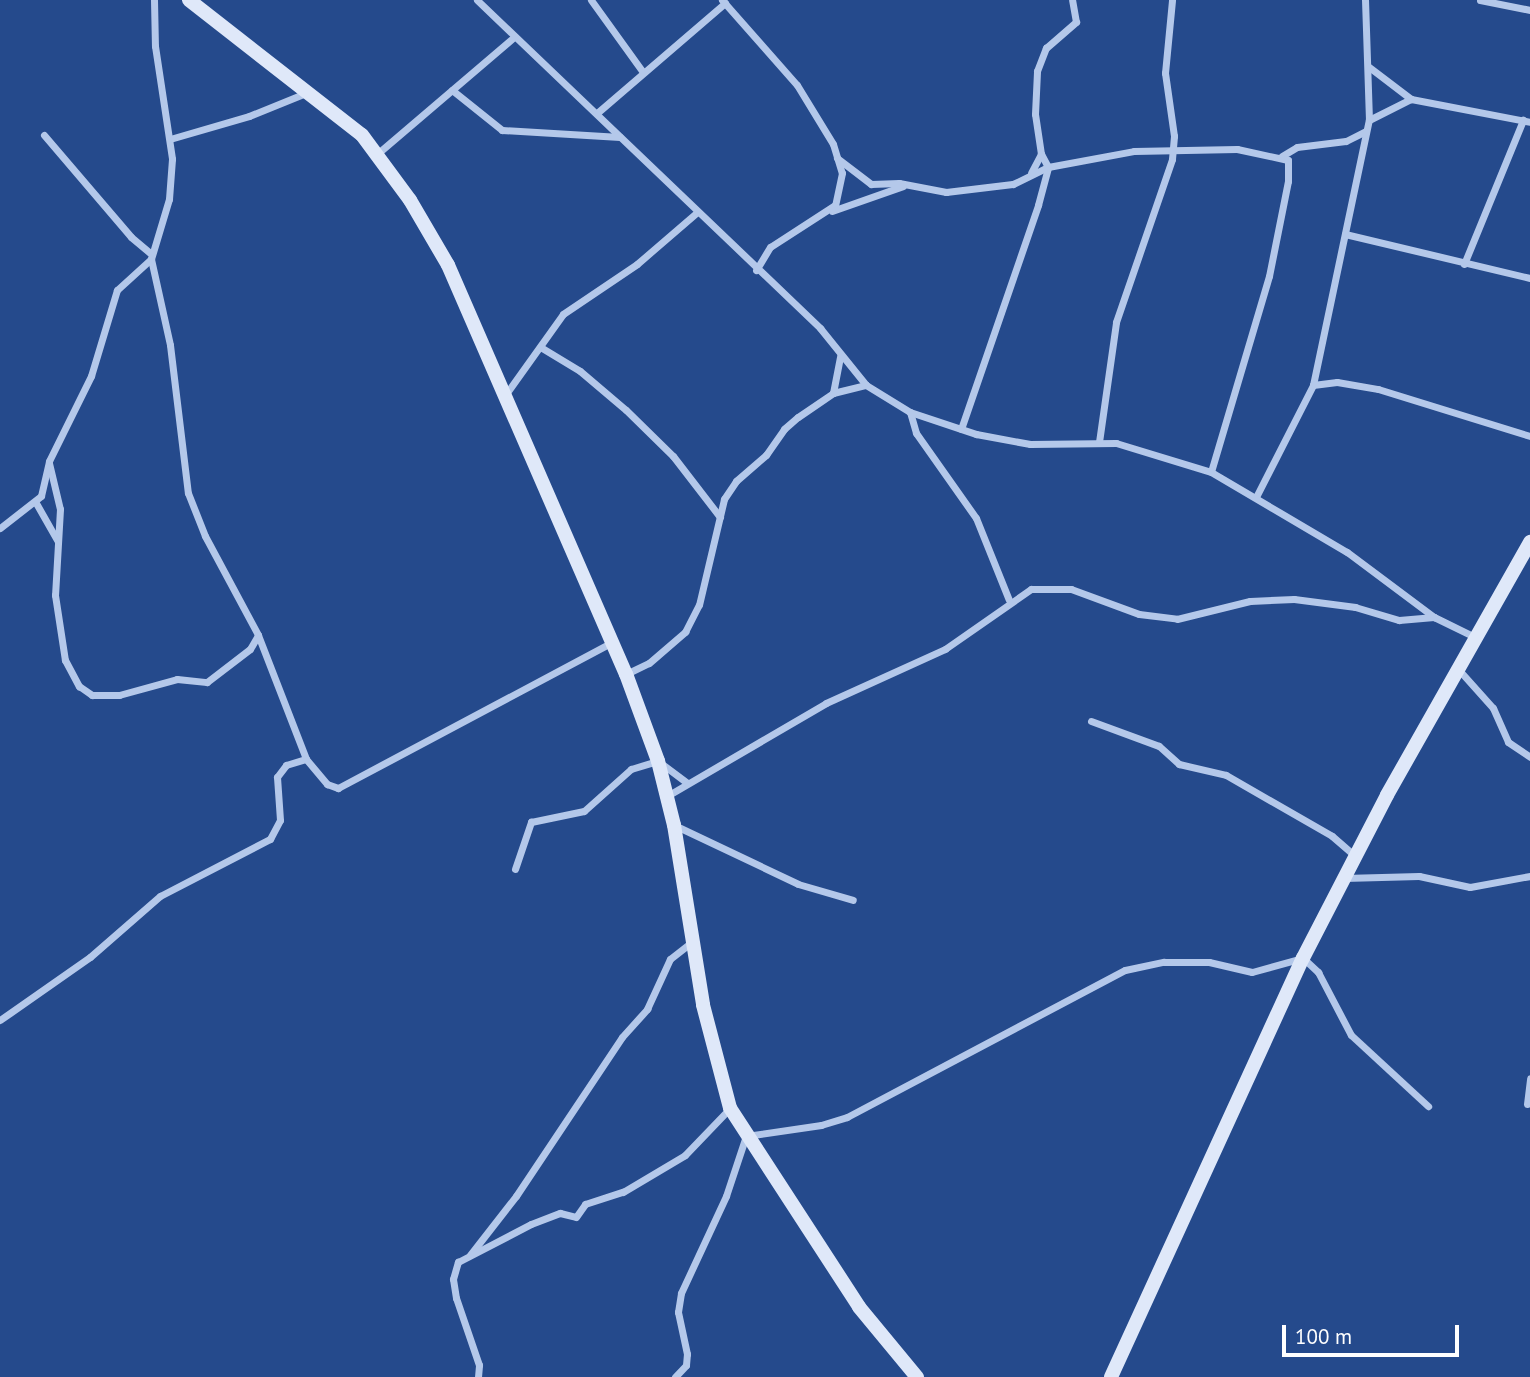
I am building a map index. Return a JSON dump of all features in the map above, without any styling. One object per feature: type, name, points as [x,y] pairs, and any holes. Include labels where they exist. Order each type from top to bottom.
[{"type":"street","points":[[0,528],[36,503],[49,463],[91,376],[117,289],[151,256],[169,199],[170,139],[155,46],[154,0]]},
{"type":"street","points":[[189,0],[362,135],[448,265],[626,674],[658,761],[674,825],[692,942],[715,1061],[730,1108],[859,1307],[917,1377]]},
{"type":"street","points":[[477,0],[597,113],[696,213],[820,328],[866,386],[910,412],[961,429],[1030,444],[1099,442],[1211,472],[1385,578],[1434,617],[1477,638]]},
{"type":"street","points":[[591,0],[618,42],[643,72]]},
{"type":"street","points":[[961,429],[1048,167],[1041,154],[1035,114],[1037,71],[1046,48],[1076,22],[1072,0]]},
{"type":"street","points":[[1099,442],[1116,322],[1174,148],[1165,73],[1172,0]]},
{"type":"street","points":[[1256,497],[1313,385],[1368,120],[1369,67],[1365,0]]},
{"type":"street","points":[[1480,0],[1530,10]]},
{"type":"street","points":[[597,113],[724,2],[797,85],[838,158],[864,182],[946,192],[990,188],[1048,167],[1174,148],[1282,156],[1297,147],[1346,141],[1366,131]]},
{"type":"street","points":[[376,155],[514,37]]},
{"type":"street","points":[[1369,67],[1411,99],[1526,121],[1464,264]]},
{"type":"street","points":[[452,90],[502,130],[621,137]]},
{"type":"street","points":[[170,139],[249,116],[309,92]]},
{"type":"street","points":[[1368,120],[1411,99]]},
{"type":"street","points":[[44,135],[131,237],[151,256],[170,345],[188,493],[205,536],[264,648],[280,701],[306,759],[327,784],[338,788],[611,643]]},
{"type":"street","points":[[1030,174],[1041,154]]},
{"type":"street","points":[[1211,472],[1269,276],[1289,181],[1290,166],[1282,156]]},
{"type":"street","points":[[830,211],[842,186],[838,158]]},
{"type":"street","points":[[756,270],[770,247],[830,211],[907,186]]},
{"type":"street","points":[[506,394],[542,348],[563,314],[637,264],[696,213]]},
{"type":"street","points":[[1345,234],[1530,278]]},
{"type":"street","points":[[542,348],[580,371],[626,411],[673,456],[720,517]]},
{"type":"street","points":[[833,393],[840,356]]},
{"type":"street","points":[[1313,385],[1337,382],[1378,389],[1530,436]]},
{"type":"street","points":[[626,674],[649,663],[685,632],[699,605],[727,493],[766,455],[784,429],[833,393],[866,386]]},
{"type":"street","points":[[910,412],[916,433],[976,518],[1009,600]]},
{"type":"street","points":[[49,463],[59,497],[59,544],[54,586],[65,660],[72,678],[92,695],[132,694],[177,678],[207,682],[250,649],[258,635]]},
{"type":"street","points":[[36,503],[59,544]]},
{"type":"street","points":[[1111,1377],[1303,958],[1355,856],[1530,542]]},
{"type":"street","points":[[666,796],[826,703],[945,649],[1009,600],[1031,589],[1059,587],[1139,614],[1177,619],[1250,601],[1294,599],[1355,607],[1399,620],[1434,617]]},
{"type":"street","points":[[250,649],[264,648]]},
{"type":"street","points":[[1459,670],[1493,708],[1508,742],[1530,757]]},
{"type":"street","points":[[1090,721],[1159,746],[1179,764],[1226,775],[1332,836],[1355,856]]},
{"type":"street","points":[[0,1020],[90,957],[160,896],[270,839],[280,820],[277,777],[286,765],[306,759]]},
{"type":"street","points":[[658,761],[687,783]]},
{"type":"street","points":[[515,869],[531,822],[584,811],[631,769],[658,761]]},
{"type":"street","points":[[674,825],[798,884],[853,900]]},
{"type":"street","points":[[1344,878],[1419,876],[1470,887],[1530,876]]},
{"type":"street","points":[[470,1255],[530,1176],[622,1037],[647,1009],[670,959],[692,942]]},
{"type":"street","points":[[1303,958],[1318,972],[1351,1035],[1428,1106]]},
{"type":"street","points":[[746,1136],[821,1125],[847,1116],[1133,967],[1209,962],[1252,972],[1303,958]]},
{"type":"street","points":[[1527,1104],[1530,1078]]},
{"type":"street","points":[[478,1377],[479,1365],[453,1279],[458,1262],[531,1224],[560,1213],[576,1217],[585,1204],[623,1192],[685,1155],[730,1108]]},
{"type":"street","points":[[675,1377],[686,1365],[687,1354],[678,1312],[681,1293],[711,1232],[746,1136]]}]
